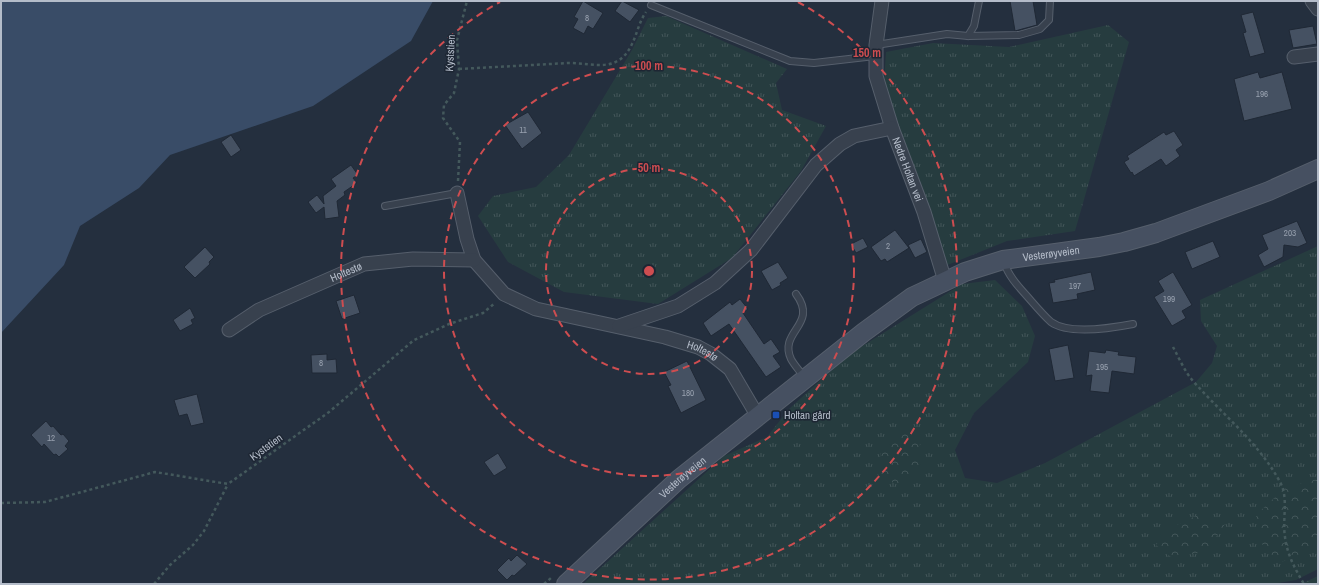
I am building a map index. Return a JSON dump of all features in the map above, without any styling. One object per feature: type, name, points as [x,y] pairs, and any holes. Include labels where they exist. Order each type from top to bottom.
[{"type":"main road","name":"Vesterøyveien","points":[[562,579],[679,479],[757,415],[864,332],[912,297],[965,272],[1003,260],[1099,247],[1156,233],[1269,191],[1318,169]]},
{"type":"street","name":"Nedre Holtan vei","points":[[882,1],[875,50],[876,76],[892,128],[924,212],[945,282]]},
{"type":"street","points":[[1312,1],[1318,9]]},
{"type":"street","points":[[1294,57],[1318,54]]},
{"type":"street","points":[[619,326],[678,306],[715,283],[751,250],[816,165],[840,144],[854,136],[892,128]]},
{"type":"street","name":"Holtestø","points":[[457,194],[467,239],[474,260],[504,294],[536,309],[665,336],[711,354],[730,369],[757,415]]},
{"type":"street","name":"Holtestø","points":[[229,330],[259,310],[364,264],[414,259],[474,260]]},
{"type":"lane","points":[[968,36],[974,26],[979,1]]},
{"type":"lane","points":[[651,5],[790,61],[814,63],[947,34],[968,36],[1019,35],[1040,30],[1049,20],[1050,1]]},
{"type":"lane","points":[[385,206],[457,194]]},
{"type":"lane","points":[[1003,260],[1005,268],[1016,284],[1051,322],[1059,326],[1104,329],[1133,324]]},
{"type":"lane","points":[[796,294],[802,302],[804,315],[789,343],[789,352],[791,360],[805,378]]},
{"type":"path","name":"Kyststien","points":[[457,194],[460,142],[443,118],[444,105],[454,93],[459,69],[457,40],[467,1]]},
{"type":"path","points":[[459,69],[569,63],[586,63],[600,66],[612,64],[622,58],[632,45],[643,16],[651,5]]},
{"type":"path","name":"Kyststien","points":[[228,484],[329,412],[414,340],[449,324],[483,313],[504,294]]},
{"type":"path","points":[[1173,348],[1192,380],[1245,435],[1281,484],[1284,497],[1285,535],[1287,547],[1292,563],[1304,584]]},
{"type":"path","points":[[1,503],[45,502],[155,472],[228,484],[204,531],[193,545],[170,565],[154,584]]},
{"type":"path","points":[[544,584],[562,579]]},
{"type":"green space","points":[[666,16],[787,69],[776,83],[782,110],[826,126],[801,171],[732,258],[658,304],[564,292],[508,262],[478,216],[493,196],[536,187],[569,155],[632,50],[648,18]]},
{"type":"green space","points":[[1108,25],[1129,42],[1075,231],[1007,241],[945,266],[884,82],[886,52],[933,43],[1009,47]]},
{"type":"green space","points":[[1318,246],[1318,569],[1296,580],[1272,584],[583,584],[724,456],[767,437],[789,409],[848,355],[962,284],[995,280],[1022,306],[1035,336],[1028,362],[974,413],[955,450],[965,478],[997,483],[1045,463],[1196,382],[1212,363],[1217,346],[1201,321],[1200,300]]},
{"type":"green space","points":[[906,429],[919,438],[922,464],[905,487],[878,477],[881,449]]},
{"type":"green space","points":[[1318,479],[1318,546],[1279,563],[1262,544],[1256,515],[1286,487]]},
{"type":"green space","points":[[1198,515],[1225,524],[1205,552],[1171,557],[1156,545],[1170,528]]},
{"type":"green space","points":[[1318,576],[1318,584],[1301,584]]},
{"type":"water","points":[[1,1],[433,1],[411,41],[313,106],[170,155],[139,188],[80,226],[64,265],[1,333]]},
{"type":"building","points":[[583,1],[603,13],[593,29],[588,26],[584,34],[573,28],[578,19],[574,17]]},
{"type":"building","points":[[622,1],[639,10],[630,22],[615,11]]},
{"type":"building","points":[[1010,1],[1033,1],[1037,25],[1015,31]]},
{"type":"building","points":[[1253,12],[1265,53],[1250,57],[1243,33],[1246,32],[1241,15]]},
{"type":"building","points":[[1313,26],[1317,44],[1293,48],[1289,30]]},
{"type":"building","points":[[1258,72],[1260,78],[1282,72],[1292,109],[1244,121],[1234,79]]},
{"type":"building","points":[[528,112],[542,133],[522,149],[505,125]]},
{"type":"building","points":[[1174,131],[1183,145],[1176,150],[1180,156],[1166,166],[1161,159],[1134,176],[1124,162],[1129,159],[1127,156],[1164,132],[1166,135]]},
{"type":"building","points":[[231,135],[241,150],[231,157],[221,142]]},
{"type":"building","points":[[351,165],[358,175],[353,178],[357,183],[344,192],[345,195],[337,201],[339,217],[325,219],[324,207],[316,213],[308,202],[317,195],[324,204],[323,196],[336,186],[331,179]]},
{"type":"building","points":[[1297,221],[1307,243],[1298,247],[1284,245],[1283,257],[1264,267],[1258,255],[1268,249],[1262,235]]},
{"type":"building","points":[[895,230],[909,248],[887,262],[885,259],[881,261],[871,247]]},
{"type":"building","points":[[863,238],[868,247],[856,253],[851,244]]},
{"type":"building","points":[[921,239],[927,252],[915,258],[908,245]]},
{"type":"building","points":[[1213,241],[1220,257],[1192,269],[1185,252]]},
{"type":"building","points":[[205,247],[214,257],[209,262],[210,264],[195,278],[184,267]]},
{"type":"building","points":[[778,262],[788,278],[780,283],[781,285],[772,290],[761,271]]},
{"type":"building","points":[[1091,272],[1095,290],[1077,294],[1078,299],[1053,303],[1049,283],[1055,282],[1054,280]]},
{"type":"building","points":[[1173,272],[1192,305],[1182,311],[1186,318],[1172,326],[1154,297],[1164,291],[1158,281]]},
{"type":"building","points":[[354,295],[360,313],[342,319],[336,301]]},
{"type":"building","points":[[740,299],[748,309],[743,313],[764,344],[771,339],[780,352],[773,356],[781,367],[766,377],[729,324],[711,336],[703,323],[730,302],[732,305]]},
{"type":"building","points":[[190,308],[195,318],[191,320],[193,324],[180,331],[173,320]]},
{"type":"building","points":[[1068,345],[1074,378],[1055,381],[1049,349]]},
{"type":"building","points":[[1106,350],[1119,352],[1118,355],[1136,357],[1134,374],[1112,371],[1109,393],[1090,391],[1092,375],[1086,376],[1089,351],[1105,353]]},
{"type":"building","points":[[327,354],[327,360],[336,359],[337,373],[312,373],[311,355]]},
{"type":"building","points":[[687,361],[706,400],[681,413],[668,386],[671,385],[664,372]]},
{"type":"building","points":[[197,394],[204,423],[191,426],[187,414],[179,416],[174,400]]},
{"type":"building","points":[[46,421],[61,435],[63,434],[69,441],[65,446],[68,449],[59,457],[56,454],[54,455],[44,444],[42,447],[31,435]]},
{"type":"building","points":[[498,453],[507,468],[494,476],[484,462]]},
{"type":"building","points":[[517,555],[527,564],[514,576],[512,575],[507,580],[497,570],[509,558],[511,561]]},
{"type":"place","name":"Holtan gård","points":[[776,415]]}]
